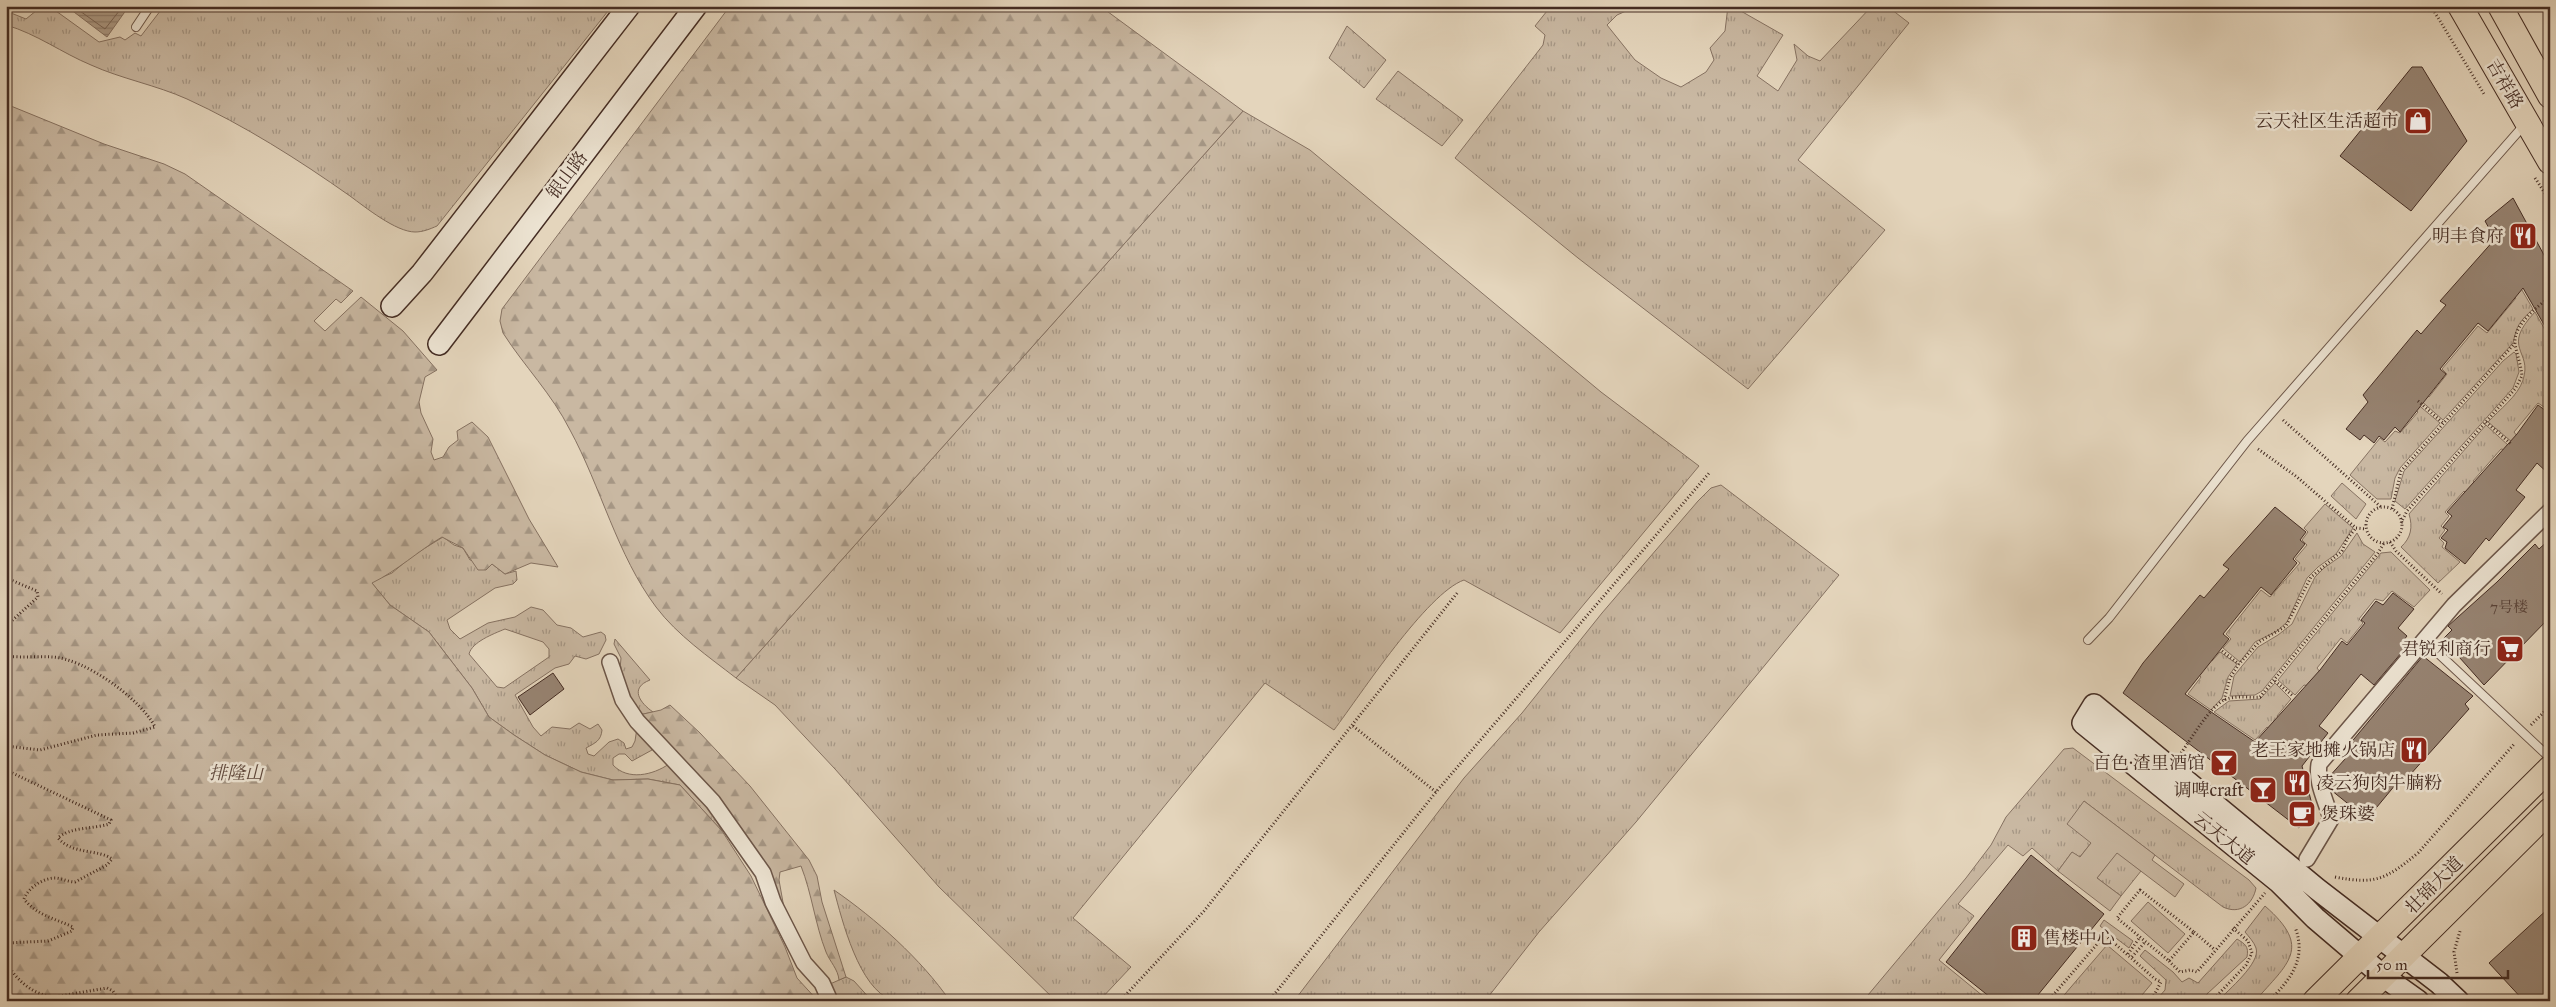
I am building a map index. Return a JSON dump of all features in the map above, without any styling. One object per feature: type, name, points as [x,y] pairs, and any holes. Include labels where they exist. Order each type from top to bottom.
[{"type":"main road","points":[[392,306],[422,273],[629,6]]},
{"type":"main road","name":"银山路","points":[[439,344],[696,6]]},
{"type":"main road","name":"吉祥路","points":[[2460,6],[2550,162]]},
{"type":"main road","name":"吉祥路","points":[[2500,6],[2550,96]]},
{"type":"main road","name":"云天大道","points":[[2418,1001],[2360,957],[2315,918],[2279,882],[2082,723],[2094,705],[2316,889],[2382,937],[2439,983],[2459,990]]},
{"type":"main road","name":"壮锦大道","points":[[2315,1001],[2382,937],[2550,768]]},
{"type":"main road","name":"壮锦大道","points":[[2358,1001],[2550,810]]},
{"type":"street","points":[[2306,859],[2331,819],[2320,788],[2317,774],[2319,764],[2454,604],[2550,511]]},
{"type":"street","points":[[610,662],[623,700],[637,721],[713,802],[763,873],[773,902],[804,962],[822,983],[830,1001]]},
{"type":"lane","points":[[136,27],[150,6]]},
{"type":"lane","points":[[2088,640],[2109,618],[2272,411],[2527,122]]},
{"type":"lane","points":[[2423,639],[2550,758]]},
{"type":"path","points":[[2401,523],[2400,517],[2392,509],[2381,507],[2376,508],[2367,517],[2366,529],[2372,539],[2384,543],[2390,542],[2399,534],[2401,523],[2407,511],[2515,389],[2522,376],[2515,344],[2516,333],[2523,322],[2550,297]]},
{"type":"path","points":[[2392,509],[2401,471],[2515,344]]},
{"type":"path","points":[[2418,401],[2443,423]]},
{"type":"path","points":[[2272,411],[2381,507]]},
{"type":"path","points":[[2486,422],[2511,444]]},
{"type":"path","points":[[2247,441],[2297,477],[2356,528],[2366,529]]},
{"type":"path","points":[[1269,1001],[1436,792],[1710,472]]},
{"type":"path","points":[[2178,758],[2200,726],[2224,700],[2230,678],[2239,664],[2259,642],[2286,626],[2311,578],[2342,551],[2347,539],[2356,528]]},
{"type":"path","points":[[2390,542],[2396,551],[2454,604]]},
{"type":"path","points":[[2224,700],[2235,697],[2260,696],[2275,680],[2384,543]]},
{"type":"path","points":[[6,578],[37,591],[38,597],[6,626]]},
{"type":"path","points":[[1120,1001],[1204,911],[1458,592]]},
{"type":"path","points":[[2222,651],[2239,664]]},
{"type":"path","points":[[6,656],[53,657],[68,660],[95,672],[117,686],[145,714],[155,727],[132,733],[97,735],[40,750],[6,746]]},
{"type":"path","points":[[2275,680],[2292,696]]},
{"type":"path","points":[[1353,726],[1436,792]]},
{"type":"path","points":[[6,770],[111,820],[109,824],[74,831],[58,838],[71,847],[92,854],[108,856],[112,859],[107,865],[75,882],[58,878],[48,879],[26,893],[24,899],[28,904],[42,914],[73,927],[72,931],[48,941],[6,943]]},
{"type":"path","points":[[2215,950],[2140,890],[2117,918],[2180,972],[2190,970],[2197,972],[2270,887]]},
{"type":"path","points":[[2269,1001],[2290,979],[2298,962],[2299,941],[2292,921]]},
{"type":"path","points":[[2212,1001],[2240,972],[2252,953],[2248,942],[2233,928]]},
{"type":"path","points":[[2459,990],[2454,952],[2462,928]]},
{"type":"path","points":[[2169,961],[2194,932]]},
{"type":"path","points":[[2048,1001],[2105,935],[2132,957],[2155,980],[2161,982],[2152,1001]]},
{"type":"path","points":[[2128,954],[2140,937]]},
{"type":"path","points":[[2132,957],[2145,942]]},
{"type":"path","points":[[6,962],[20,981],[46,996],[54,997],[107,988],[112,991],[119,1001]]},
{"type":"green space","points":[[42,6],[54,6],[56,11],[99,42],[120,37],[125,40],[135,33],[141,36],[164,6],[612,6],[437,226],[415,232],[390,224],[291,156],[208,109],[175,94],[103,70],[28,33],[6,25],[6,11],[26,19]]},
{"type":"green space","points":[[730,6],[1100,6],[1243,111],[736,678],[674,627],[656,607],[642,587],[630,565],[570,430],[555,404],[503,333],[500,321],[502,309]]},
{"type":"green space","points":[[1551,6],[1626,6],[1626,11],[1617,15],[1607,25],[1635,60],[1661,78],[1681,87],[1706,72],[1714,60],[1710,48],[1725,31],[1728,6],[1732,6],[1783,35],[1757,76],[1778,91],[1797,60],[1794,44],[1808,56],[1820,61],[1872,6],[1887,6],[1909,23],[1798,160],[1885,230],[1748,389],[1578,258],[1455,158],[1543,45],[1545,35],[1535,26]]},
{"type":"green space","points":[[1347,26],[1386,60],[1364,88],[1329,58]]},
{"type":"green space","points":[[1398,71],[1463,120],[1442,146],[1376,99]]},
{"type":"green space","name":"排隆山","points":[[6,104],[104,144],[164,164],[185,174],[353,291],[341,303],[336,299],[314,321],[325,331],[361,297],[403,331],[437,370],[425,377],[419,402],[421,413],[433,439],[431,452],[434,460],[443,457],[449,447],[458,440],[457,431],[472,422],[488,437],[529,519],[558,567],[531,563],[505,574],[492,564],[486,570],[478,570],[463,548],[442,537],[390,573],[372,583],[390,605],[429,632],[472,688],[489,717],[514,735],[545,755],[581,772],[613,780],[648,779],[680,785],[722,831],[751,876],[785,947],[797,978],[818,1001],[6,1001]]},
{"type":"green space","points":[[1243,111],[1310,150],[1601,392],[1699,466],[1560,633],[1464,580],[1449,589],[1414,624],[1395,646],[1334,730],[1265,683],[1073,918],[1131,967],[1099,1001],[1056,1001],[939,887],[835,769],[775,705],[736,678]]},
{"type":"green space","points":[[2519,285],[2533,309],[2519,324],[2513,343],[2443,420],[2419,399],[2424,393],[2429,397],[2447,374],[2442,369],[2478,326],[2487,333],[2516,298],[2512,294]]},
{"type":"green space","points":[[2535,312],[2550,339],[2550,399],[2544,407],[2538,403],[2514,432],[2517,436],[2512,442],[2488,422],[2513,397],[2521,386],[2525,370],[2518,342],[2525,324]]},
{"type":"green space","points":[[2514,352],[2519,372],[2513,388],[2405,509],[2395,501],[2404,471],[2503,361]]},
{"type":"green space","points":[[2416,403],[2440,423],[2400,468],[2395,478],[2391,499],[2377,499],[2350,475],[2380,438],[2385,442],[2395,431],[2400,433],[2418,412],[2413,407]]},
{"type":"green space","points":[[2486,425],[2509,446],[2506,450],[2501,449],[2473,481],[2477,484],[2467,494],[2464,491],[2445,512],[2449,516],[2441,526],[2445,530],[2439,538],[2444,543],[2442,547],[2460,562],[2438,583],[2401,547],[2407,540],[2410,532],[2409,514]]},
{"type":"green space","points":[[2342,483],[2366,504],[2356,519],[2331,496]]},
{"type":"green space","points":[[1721,485],[1839,575],[1636,822],[1539,932],[1485,1001],[1294,1001],[1464,778],[1522,713],[1602,613],[1698,501],[1711,488]]},
{"type":"green space","points":[[2325,504],[2353,528],[2336,554],[2307,578],[2287,622],[2277,631],[2255,642],[2240,662],[2223,648],[2231,639],[2226,634],[2261,590],[2270,597],[2300,563],[2295,559],[2307,545],[2302,540],[2308,532],[2304,528]]},
{"type":"green space","points":[[2357,533],[2363,544],[2375,552],[2262,691],[2255,695],[2230,696],[2234,676],[2258,647],[2292,624],[2315,577],[2341,556]]},
{"type":"green space","points":[[443,537],[454,545],[463,548],[470,560],[492,564],[505,574],[516,571],[517,580],[513,584],[495,588],[447,620],[450,629],[460,639],[488,623],[515,617],[531,607],[543,610],[557,625],[571,628],[583,637],[601,632],[605,635],[606,640],[599,654],[586,659],[575,656],[569,664],[555,668],[515,695],[533,727],[541,736],[552,727],[570,729],[579,723],[590,729],[598,724],[602,730],[600,737],[586,748],[588,754],[594,756],[609,742],[618,739],[624,743],[626,749],[632,747],[637,728],[653,744],[652,750],[632,761],[625,754],[619,754],[613,758],[613,765],[626,773],[641,775],[656,771],[669,764],[699,794],[712,812],[722,831],[680,785],[648,779],[613,780],[581,772],[545,755],[489,717],[472,688],[429,632],[390,605],[371,582],[392,573],[412,556]],"holes":[[[505,629],[543,642],[549,649],[549,657],[504,688],[497,687],[469,654],[479,642]]]},
{"type":"green space","points":[[2391,552],[2430,590],[2414,607],[2392,591],[2383,601],[2375,599],[2359,619],[2363,623],[2347,643],[2341,638],[2317,668],[2320,672],[2309,686],[2304,685],[2295,695],[2278,680],[2381,553]]},
{"type":"green space","points":[[615,639],[650,680],[644,683],[638,691],[641,700],[653,712],[639,715],[631,705],[620,669],[621,658],[614,644]]},
{"type":"green space","points":[[2220,652],[2237,664],[2228,677],[2222,698],[2211,710],[2188,694],[2201,677],[2196,672],[2207,658],[2212,661]]},
{"type":"green space","points":[[2275,683],[2291,699],[2277,716],[2280,720],[2271,730],[2267,727],[2255,740],[2214,712],[2229,701],[2260,699]]},
{"type":"green space","points":[[670,705],[700,733],[750,786],[809,860],[817,876],[822,902],[846,977],[839,980],[837,972],[826,952],[801,866],[780,872],[779,880],[784,908],[677,755],[639,715],[661,710]]},
{"type":"green space","points":[[2073,748],[2249,880],[2256,888],[2249,903],[2235,910],[2223,907],[2084,801],[2091,843],[2079,858],[2072,852],[2058,871],[2032,848],[2023,856],[2008,845],[1958,904],[1974,916],[1939,960],[1989,1001],[1863,1001],[1966,878],[1991,845],[2006,817],[2064,749]]},
{"type":"green space","points":[[2084,801],[2155,855],[2152,860],[2184,884],[2175,897],[2117,853],[2097,878],[2121,896],[2110,911],[2058,871],[2072,852],[2080,857],[2091,843],[2067,824]]},
{"type":"green space","points":[[2117,852],[2141,871],[2121,896],[2097,878]]},
{"type":"green space","points":[[834,890],[882,927],[912,955],[950,1001],[905,1002],[892,1000],[880,993],[861,968],[847,935]]},
{"type":"green space","points":[[2148,902],[2185,934],[2168,953],[2131,921]]},
{"type":"green space","points":[[2265,906],[2280,921],[2288,933],[2292,944],[2290,955],[2277,976],[2255,1001],[2218,1001],[2243,976],[2254,961],[2256,948],[2245,932]]},
{"type":"green space","points":[[2104,920],[2133,941],[2129,948],[2100,926]]},
{"type":"green space","points":[[2237,939],[2246,946],[2247,957],[2207,994],[2204,1001],[2162,1001],[2158,998],[2165,990],[2166,980],[2140,956],[2145,950],[2173,972],[2182,982],[2189,978],[2198,983]]},
{"type":"green space","points":[[2107,945],[2152,983],[2137,1001],[2059,1001]]},
{"type":"green space","points":[[846,977],[854,981],[872,1001],[836,1001],[830,984]]},
{"type":"water","points":[[66,6],[129,6],[107,37]]},
{"type":"building","points":[[2412,67],[2422,67],[2467,141],[2411,211],[2340,156]]},
{"type":"building","points":[[2513,198],[2550,266],[2550,335],[2523,288],[2488,331],[2478,323],[2440,369],[2446,374],[2400,432],[2395,427],[2384,440],[2379,436],[2374,443],[2364,435],[2360,440],[2346,429],[2368,402],[2363,395],[2417,330],[2421,334],[2446,305],[2440,301],[2495,239],[2485,221]]},
{"type":"building","points":[[2538,405],[2550,414],[2550,475],[2537,463],[2516,490],[2525,497],[2489,541],[2486,538],[2465,564],[2445,548],[2447,542],[2441,538],[2448,530],[2443,527],[2452,516],[2447,512],[2517,434]]},
{"type":"building","points":[[2275,507],[2306,532],[2300,540],[2305,544],[2293,559],[2297,563],[2271,595],[2261,587],[2223,634],[2229,639],[2185,694],[2255,742],[2320,670],[2342,641],[2347,645],[2365,623],[2361,620],[2376,601],[2383,605],[2393,593],[2414,609],[2398,628],[2407,636],[2403,641],[2408,645],[2374,685],[2361,674],[2319,726],[2328,733],[2302,766],[2314,812],[2299,828],[2123,693],[2143,663],[2200,595],[2204,598],[2229,569],[2223,565]]},
{"type":"building","points":[[2550,539],[2550,617],[2484,685],[2443,639],[2452,630],[2448,626],[2497,582],[2535,544],[2539,549]]},
{"type":"building","points":[[2423,656],[2473,696],[2465,704],[2469,709],[2400,786],[2396,784],[2367,819],[2331,790],[2328,778],[2354,749],[2349,745]]},
{"type":"building","points":[[553,673],[564,689],[530,715],[518,697]]},
{"type":"building","name":"售楼中心","points":[[2031,855],[2104,914],[2033,1001],[1995,1001],[1946,962]]},
{"type":"building","points":[[2550,907],[2550,1001],[2524,1001],[2489,963]]},
{"type":"place","name":"云天社区生活超市","points":[[2418,121]]},
{"type":"place","name":"明丰食府","points":[[2523,236]]},
{"type":"place","name":"君锐利商行","points":[[2510,649]]},
{"type":"place","name":"老王家地摊火锅店","points":[[2414,750]]},
{"type":"place","name":"百色·渣里酒馆","points":[[2224,763]]},
{"type":"place","name":"凌云狗肉牛腩粉","points":[[2297,783]]},
{"type":"place","name":"调啤craft","points":[[2263,790]]},
{"type":"place","name":"煲珠婆","points":[[2302,814]]},
{"type":"place","name":"售楼中心","points":[[2024,938]]}]
